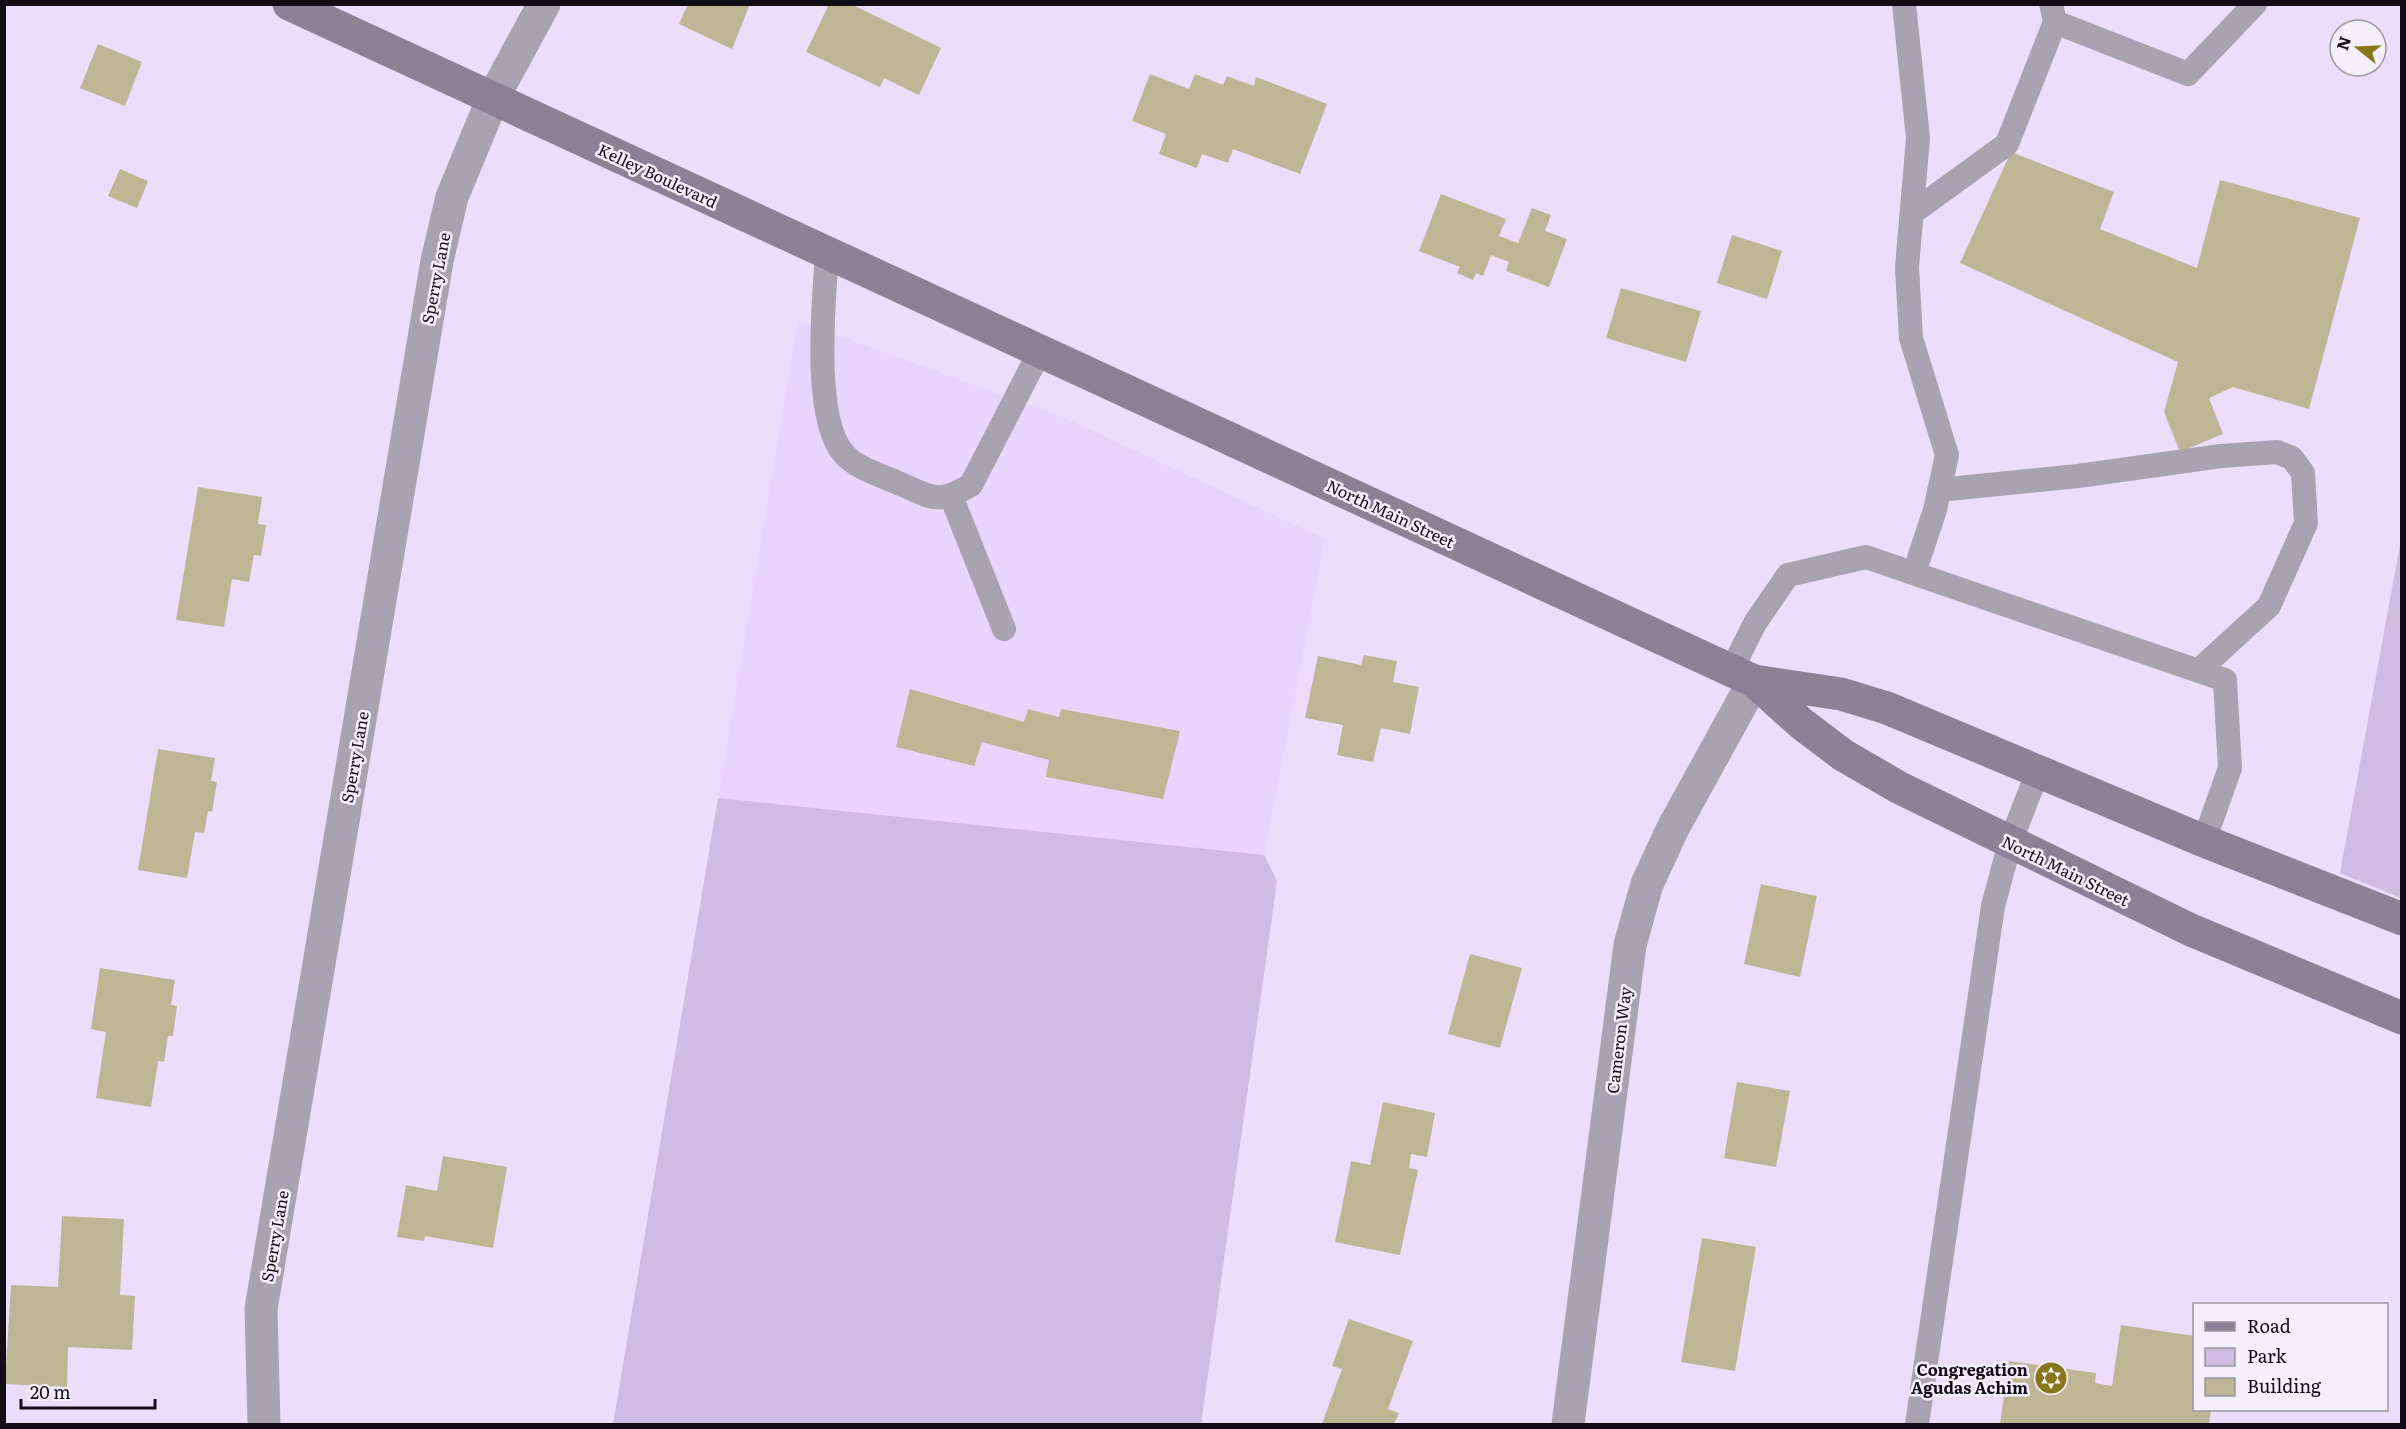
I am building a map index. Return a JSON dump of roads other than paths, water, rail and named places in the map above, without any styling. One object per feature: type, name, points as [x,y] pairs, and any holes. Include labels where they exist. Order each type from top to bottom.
[{"type":"main road","name":"Kelley Boulevard","points":[[289,4],[1034,348]]},
{"type":"main road","name":"North Main Street","points":[[1034,348],[1742,676],[1843,755],[1898,787],[2191,930],[2387,1011],[2402,1027]]},
{"type":"main road","name":"North Main Street","points":[[1742,676],[1841,694],[1887,708],[2204,841],[2402,919]]},
{"type":"street","name":"Sperry Lane","points":[[264,1425],[261,1309],[435,273],[452,197],[493,98],[544,4]]},
{"type":"street","name":"Cameron Way","points":[[1568,1425],[1630,945],[1647,884],[1742,676]]},
{"type":"lane","points":[[1904,4],[1918,138],[1907,267],[1911,338],[1947,455],[1914,573]]},
{"type":"lane","points":[[1911,213],[2007,144],[2053,13],[2188,74],[2255,4]]},
{"type":"lane","points":[[827,253],[820,355],[832,435],[844,455],[866,468],[937,499],[951,496],[971,485],[1034,348]]},
{"type":"lane","points":[[1939,490],[2078,476],[2221,456],[2277,452],[2292,459],[2303,472],[2306,524],[2270,606],[2198,671]]},
{"type":"lane","points":[[951,496],[1004,629]]},
{"type":"lane","points":[[1742,676],[1755,623],[1788,575],[1866,557],[2224,680],[2230,768],[2204,841]]},
{"type":"lane","points":[[1917,1425],[1993,906],[2010,843],[2038,771]]},
{"type":"place","name":"Congregation Agudas Achim","points":[[2051,1378]]}]
